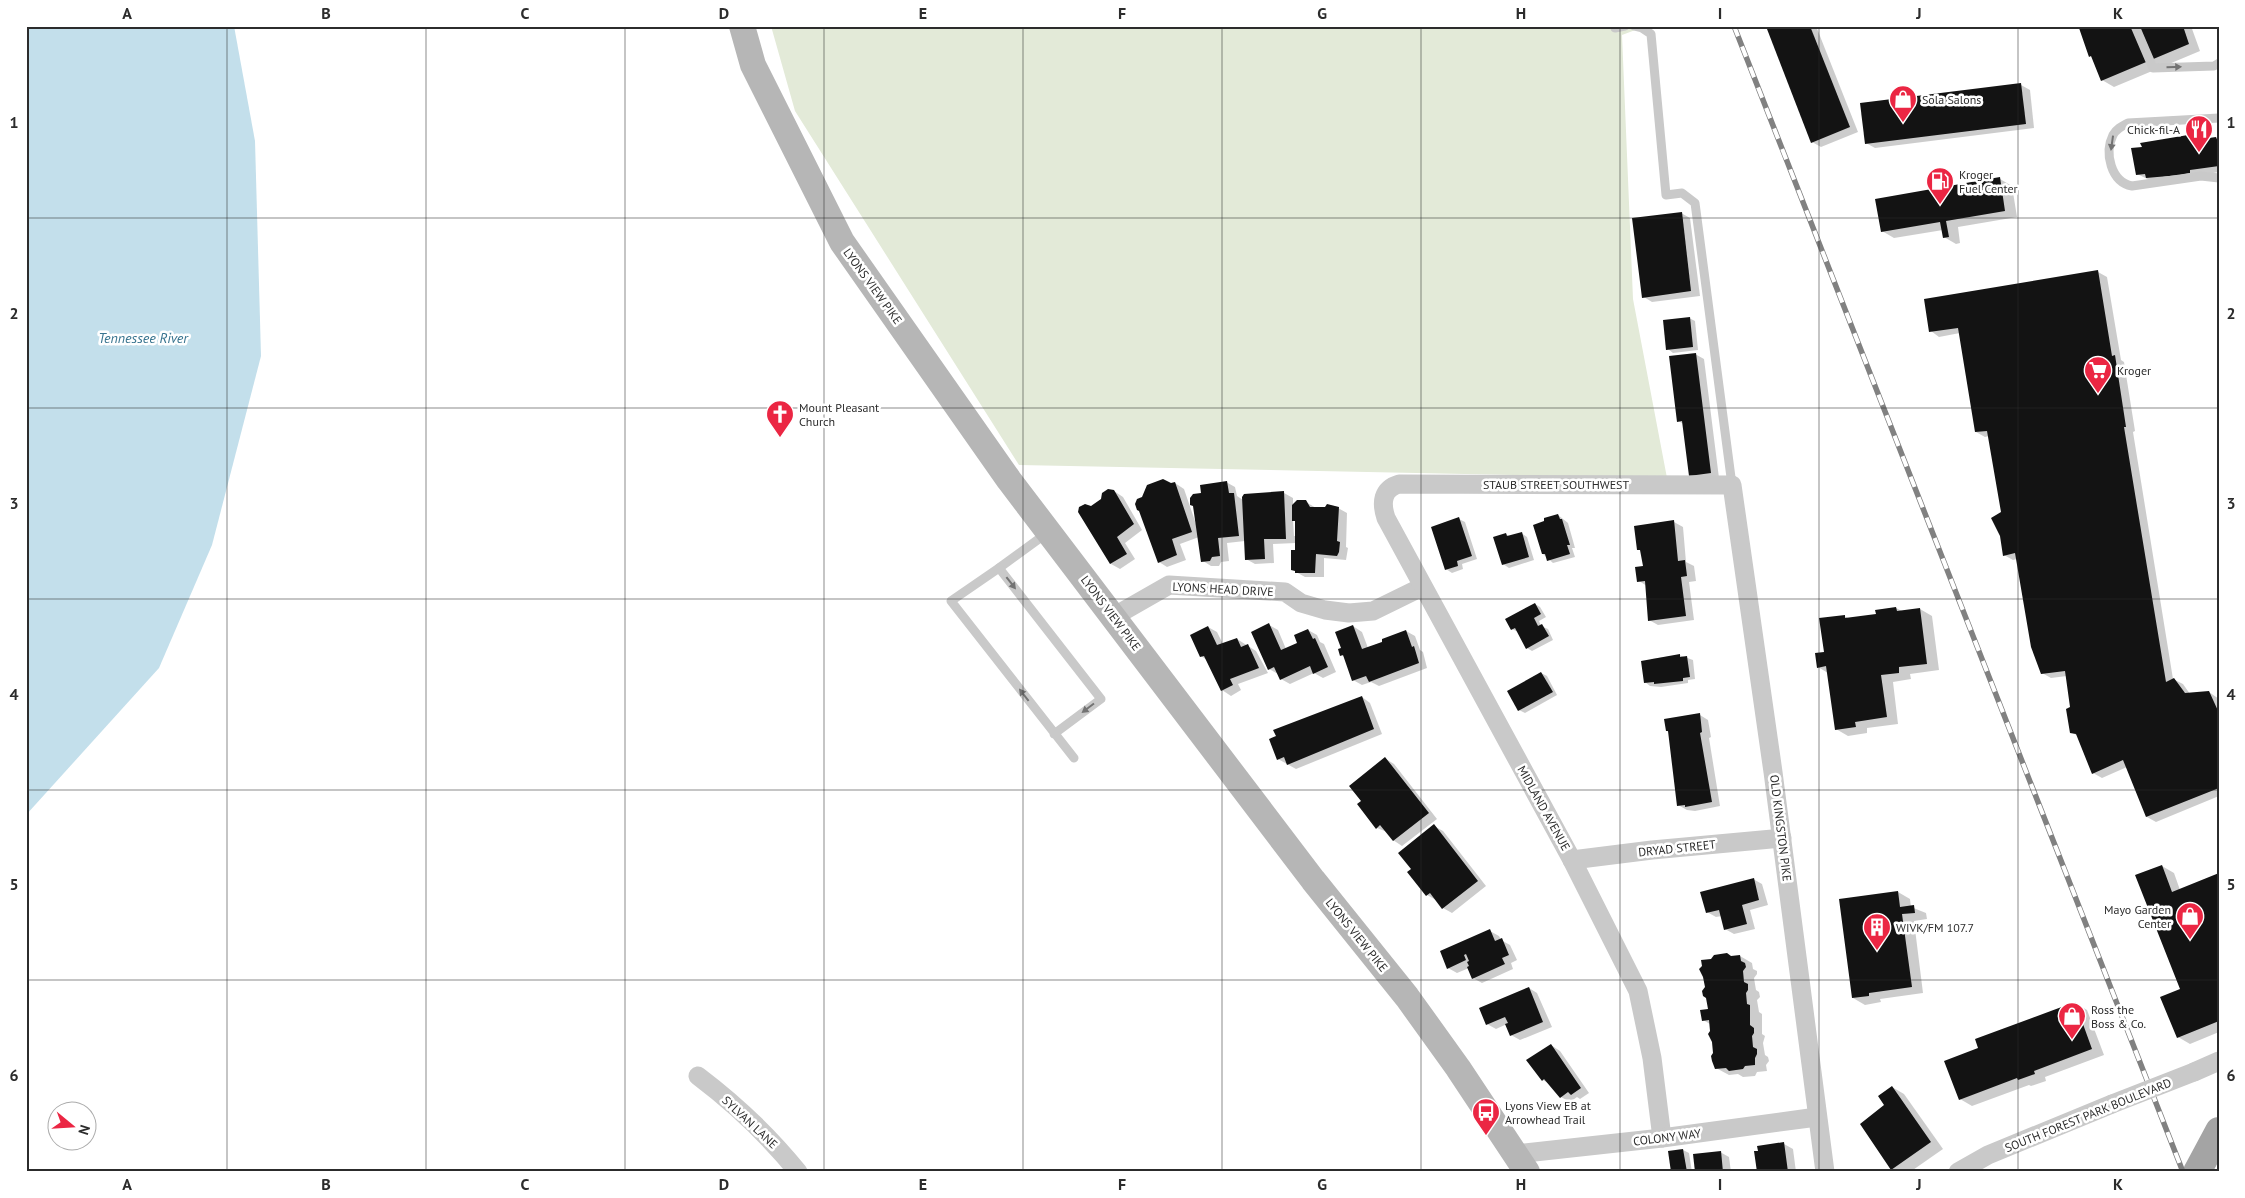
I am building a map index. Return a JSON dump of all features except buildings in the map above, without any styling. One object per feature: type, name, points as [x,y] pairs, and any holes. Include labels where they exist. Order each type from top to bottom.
[{"type":"main road","points":[[2197,1172],[2219,1131]]},
{"type":"street","name":"LYONS VIEW PIKE","points":[[742,26],[754,65],[842,242],[1009,480],[1313,880],[1407,997],[1522,1163]]},
{"type":"street","name":"STAUB STREET SOUTHWEST","points":[[1385,495],[1391,486],[1399,484],[1732,485]]},
{"type":"street","name":"OLD KINGSTON PIKE","points":[[1732,485],[1782,838],[1825,1172]]},
{"type":"street","name":"MIDLAND AVENUE","points":[[1385,495],[1382,506],[1386,518],[1572,860],[1638,991],[1652,1058],[1662,1138]]},
{"type":"street","name":"LYONS HEAD DRIVE","points":[[1113,617],[1168,585],[1284,592],[1301,603],[1349,614],[1373,611],[1422,587]]},
{"type":"street","name":"DRYAD STREET","points":[[1572,860],[1652,850],[1782,838]]},
{"type":"street","name":"SOUTH FOREST PARK BOULEVARD","points":[[1958,1172],[1988,1155],[2219,1061]]},
{"type":"street","name":"SYLVAN LANE","points":[[698,1076],[718,1091],[777,1146],[798,1172]]},
{"type":"street","name":"COLONY WAY","points":[[1522,1163],[1662,1138],[1817,1117]]},
{"type":"lane","points":[[1615,28],[1625,26]]},
{"type":"lane","points":[[1634,26],[1642,28],[1651,34],[1666,195],[1682,193],[1695,203],[1732,485]]},
{"type":"lane","points":[[2135,26],[2153,68],[2214,66],[2219,63]]},
{"type":"lane","points":[[2219,118],[2128,124],[2119,127],[2113,133],[2110,155],[2112,168],[2116,177],[2123,185],[2132,186],[2201,176],[2219,178]]},
{"type":"lane","points":[[1049,532],[951,601],[1074,758]]},
{"type":"lane","points":[[999,568],[1101,699],[1054,734]]},
{"type":"green space","points":[[771,26],[1646,26],[1622,35],[1633,299],[1667,478],[1019,465],[795,111]]},
{"type":"water","name":"Tennessee River","points":[[26,26],[234,26],[255,141],[261,356],[212,545],[159,668],[26,815]]},
{"type":"railway","points":[[1734,26],[2183,1172]]},
{"type":"place","name":"Sola Salons","points":[[1903,123]]},
{"type":"place","name":"Chick-fil-A","points":[[2199,153]]},
{"type":"place","name":"Kroger Fuel Center","points":[[1940,205]]},
{"type":"place","name":"Kroger","points":[[2098,394]]},
{"type":"place","name":"Mount Pleasant Church","points":[[780,438]]},
{"type":"place","name":"Mayo Garden Center","points":[[2190,940]]},
{"type":"place","name":"WIVK/FM 107.7","points":[[1877,951]]},
{"type":"place","name":"Ross the Boss & Co.","points":[[2072,1040]]},
{"type":"place","name":"Lyons View EB at Arrowhead Trail","points":[[1486,1136]]}]
